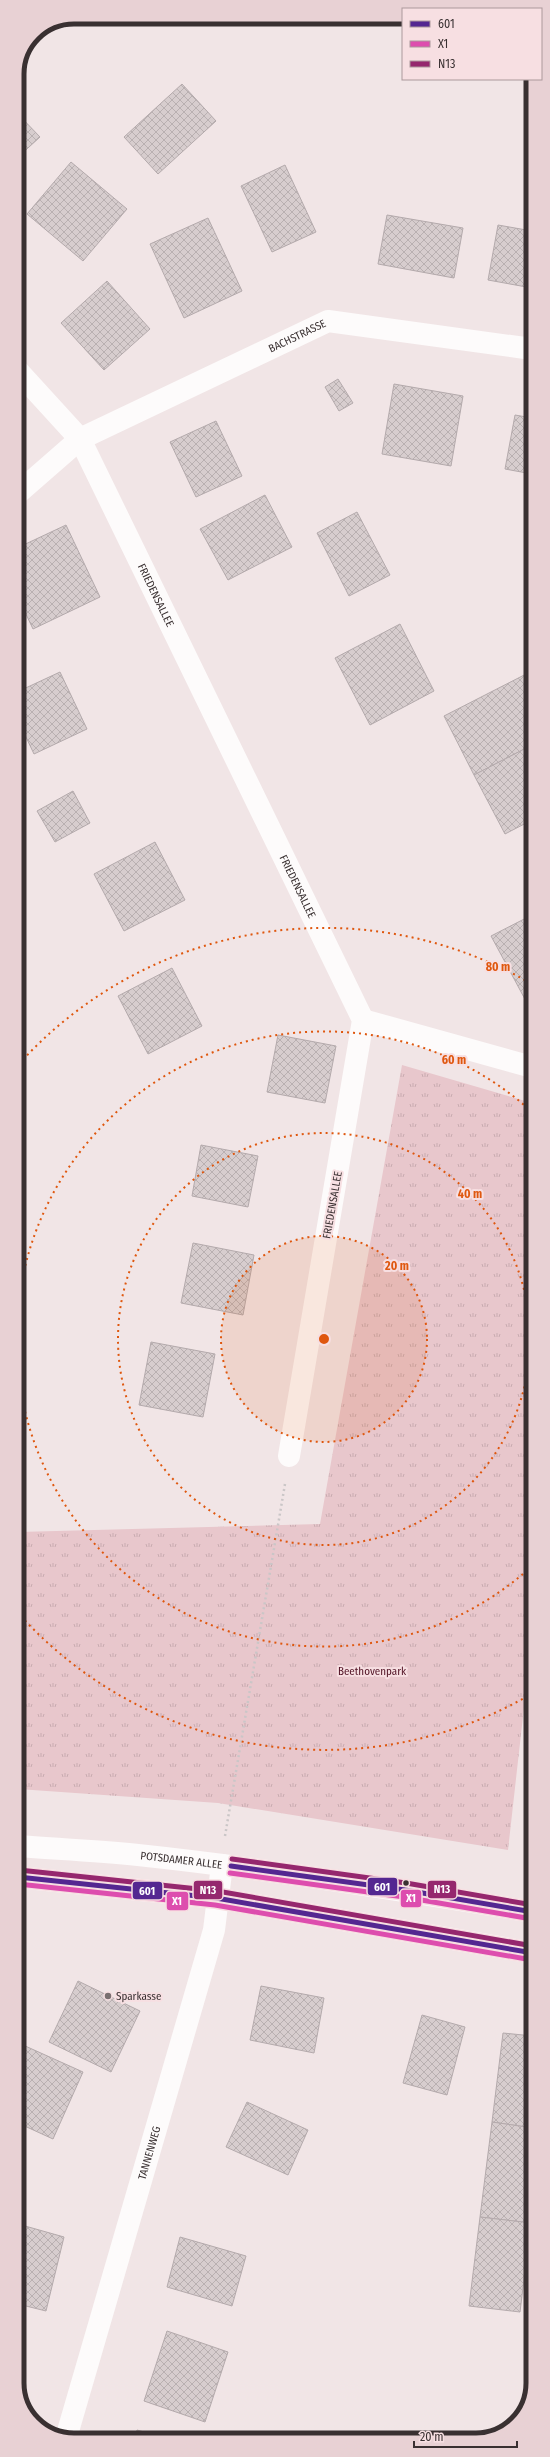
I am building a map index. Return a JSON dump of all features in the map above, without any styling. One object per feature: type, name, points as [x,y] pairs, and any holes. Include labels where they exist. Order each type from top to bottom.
[{"type":"street","name":"BACHSTRASSE","points":[[24,488],[80,439],[328,321],[526,347]]},
{"type":"street","name":"FRIEDENSALLEE","points":[[24,378],[80,439],[364,1020],[289,1456]]},
{"type":"street","points":[[364,1020],[526,1065]]},
{"type":"street","name":"POTSDAMER ALLEE","points":[[24,1846],[136,1855],[222,1865],[405,1890],[526,1911]]},
{"type":"street","name":"TANNENWEG","points":[[68,2433],[214,1930],[216,1898],[222,1865]]},
{"type":"street","points":[[24,1878],[216,1898],[526,1952]]},
{"type":"path","points":[[222,1865],[289,1456]]},
{"type":"green space","name":"Beethovenpark","points":[[402,1065],[526,1101],[526,1690],[508,1850],[218,1803],[24,1789],[24,1532],[320,1524]]},
{"type":"building","points":[[182,84],[216,121],[158,174],[124,137]]},
{"type":"building","points":[[24,120],[40,137],[24,152]]},
{"type":"building","points":[[71,162],[127,209],[83,261],[27,214]]},
{"type":"building","points":[[285,165],[316,232],[272,252],[241,186]]},
{"type":"building","points":[[387,215],[463,228],[454,278],[378,264]]},
{"type":"building","points":[[208,218],[242,291],[184,318],[150,244]]},
{"type":"building","points":[[498,225],[526,230],[526,287],[488,280]]},
{"type":"building","points":[[107,281],[150,329],[104,370],[61,323]]},
{"type":"building","points":[[338,379],[353,403],[339,411],[325,387]]},
{"type":"building","points":[[394,384],[463,396],[451,466],[382,454]]},
{"type":"building","points":[[515,415],[526,417],[526,473],[505,469]]},
{"type":"building","points":[[216,421],[242,476],[196,497],[170,442]]},
{"type":"building","points":[[265,495],[292,547],[228,580],[200,529]]},
{"type":"building","points":[[357,512],[390,575],[349,596],[317,533]]},
{"type":"building","points":[[66,525],[100,597],[33,629],[24,610],[24,545]]},
{"type":"building","points":[[400,624],[434,691],[370,725],[335,658]]},
{"type":"building","points":[[60,672],[87,729],[34,754],[24,733],[24,689]]},
{"type":"building","points":[[526,674],[526,748],[474,775],[444,716]]},
{"type":"building","points":[[526,748],[526,823],[505,834],[474,775]]},
{"type":"building","points":[[73,791],[90,823],[55,842],[37,811]]},
{"type":"building","points":[[155,842],[185,900],[124,931],[94,874]]},
{"type":"building","points":[[526,918],[526,1001],[491,936]]},
{"type":"building","points":[[172,968],[202,1026],[148,1054],[118,996]]},
{"type":"building","points":[[278,1035],[336,1046],[325,1103],[267,1092]]},
{"type":"building","points":[[201,1145],[258,1156],[248,1207],[192,1196]]},
{"type":"building","points":[[193,1243],[254,1255],[243,1315],[181,1303]]},
{"type":"building","points":[[151,1342],[215,1354],[203,1417],[139,1405]]},
{"type":"building","points":[[78,1981],[140,2011],[111,2072],[49,2042]]},
{"type":"building","points":[[261,1986],[324,1998],[314,2053],[250,2040]]},
{"type":"building","points":[[422,2015],[465,2027],[447,2095],[403,2083]]},
{"type":"building","points":[[503,2033],[526,2035],[526,2127],[492,2122]]},
{"type":"building","points":[[24,2045],[83,2072],[53,2139],[24,2126]]},
{"type":"building","points":[[247,2102],[308,2130],[288,2175],[226,2147]]},
{"type":"building","points":[[492,2122],[526,2127],[526,2222],[480,2217]]},
{"type":"building","points":[[480,2217],[526,2222],[526,2263],[520,2312],[469,2306]]},
{"type":"building","points":[[24,2226],[64,2237],[46,2311],[24,2306]]},
{"type":"building","points":[[180,2237],[246,2256],[232,2306],[167,2287]]},
{"type":"building","points":[[167,2331],[228,2352],[205,2422],[144,2401]]},
{"type":"building","points":[[137,2430],[148,2433],[136,2433]]},
{"type":"transit line","name":"N13","points":[[232,1859],[406,1883],[526,1904]]},
{"type":"transit line","name":"601","points":[[231,1866],[405,1890],[526,1911]]},
{"type":"transit line","name":"N13","points":[[24,1871],[217,1891],[526,1945]]},
{"type":"transit line","name":"X1","points":[[230,1873],[404,1897],[526,1918]]},
{"type":"transit line","name":"601","points":[[24,1878],[216,1898],[526,1952]]},
{"type":"transit line","name":"X1","points":[[24,1885],[215,1905],[526,1959]]},
{"type":"place","name":"Sparkasse","points":[[108,1996]]}]
